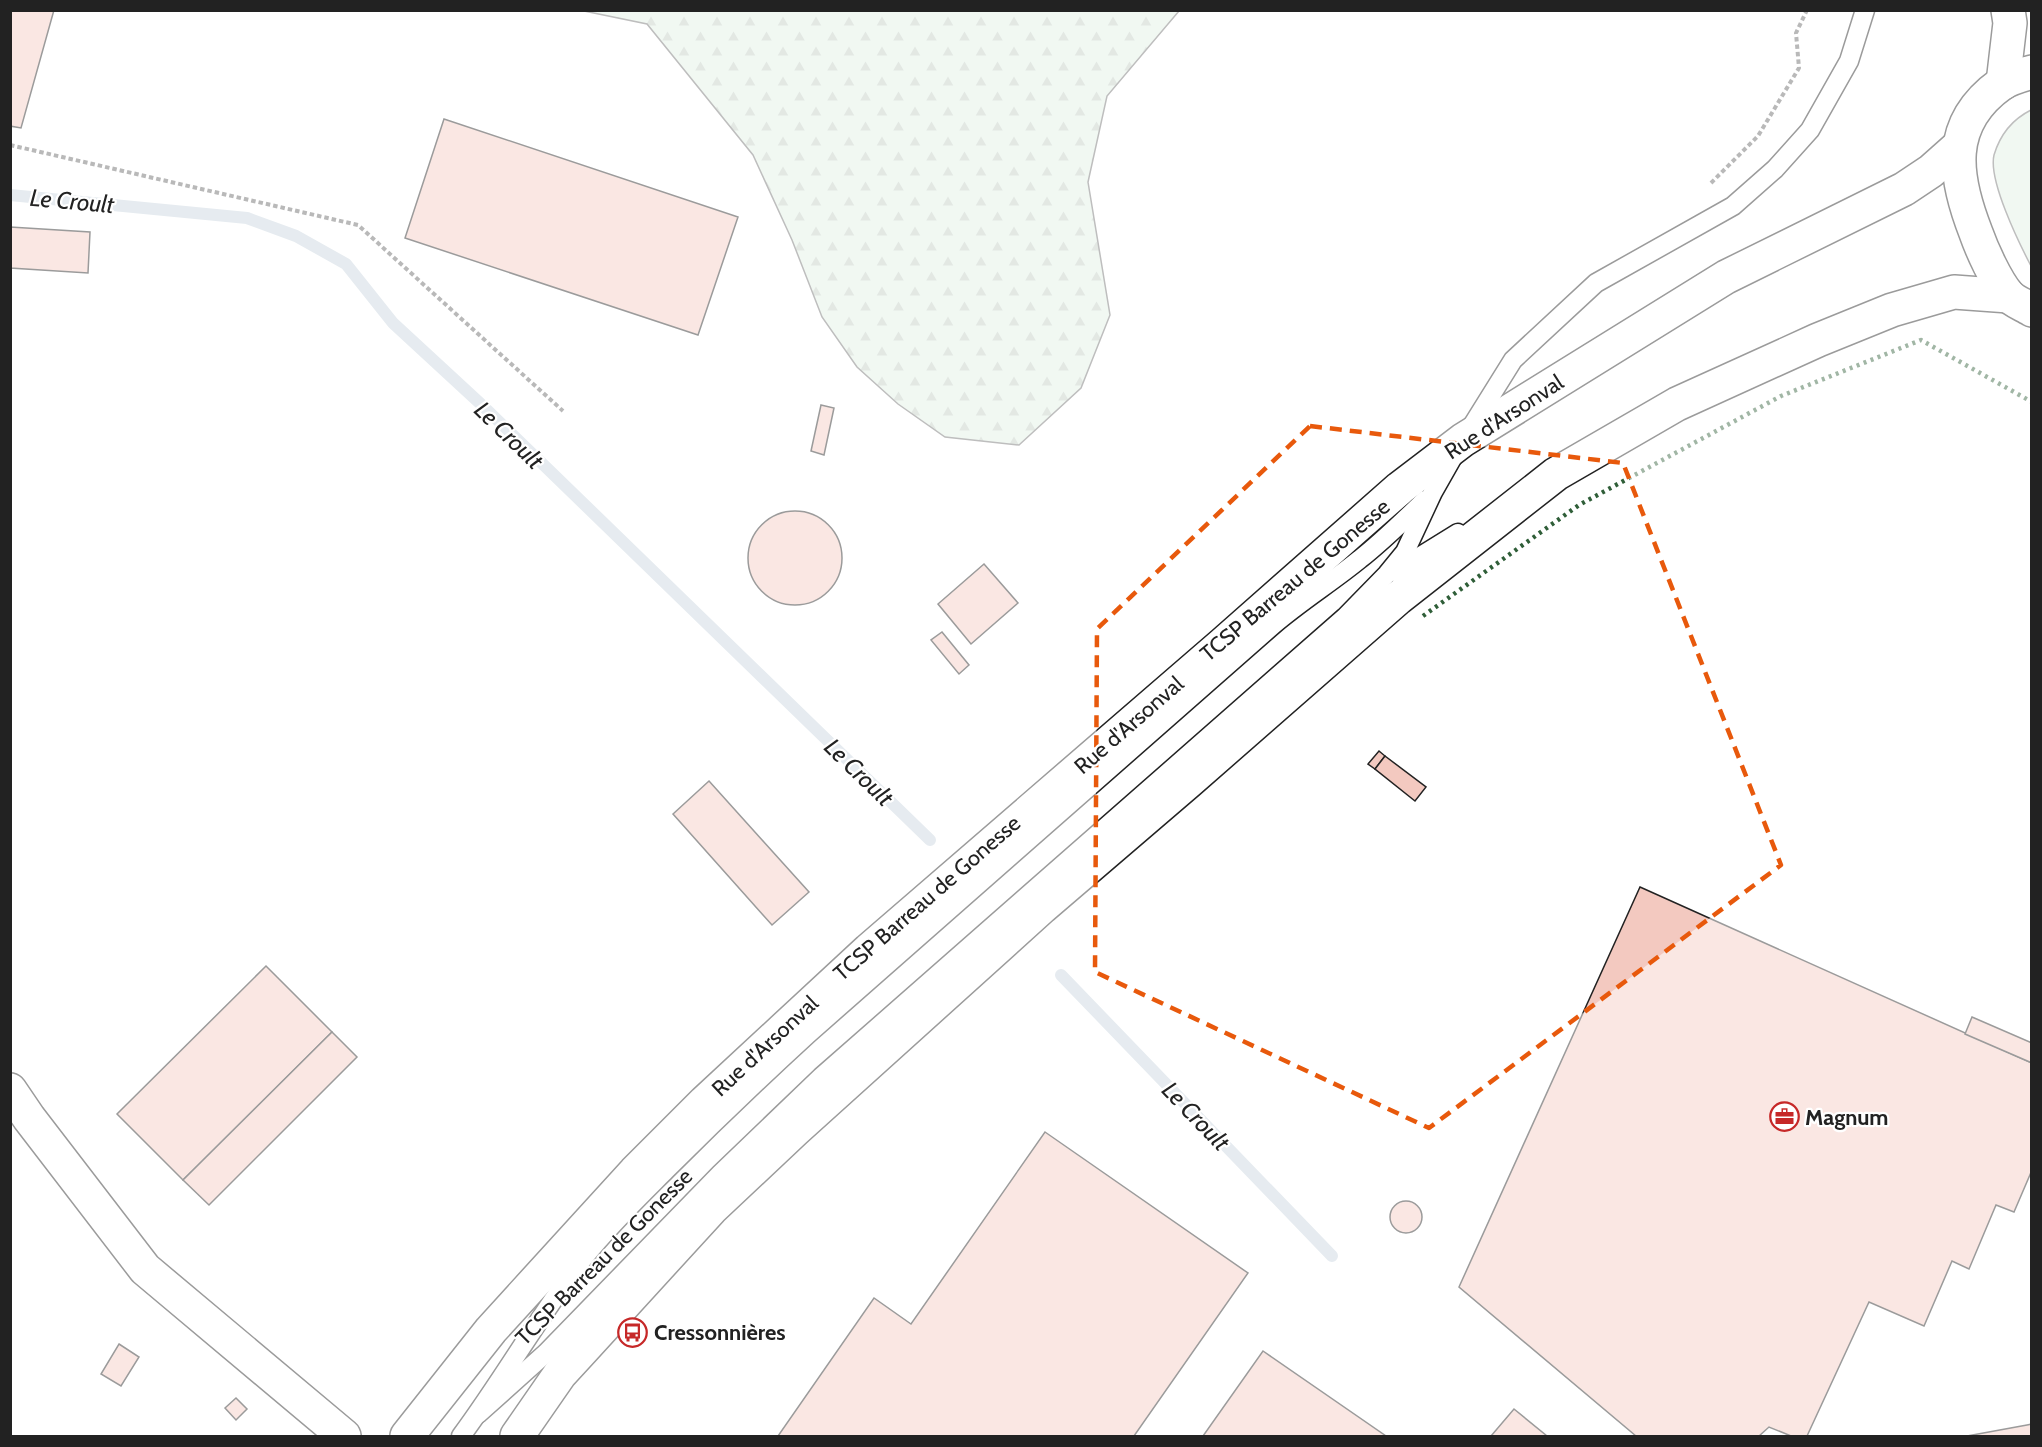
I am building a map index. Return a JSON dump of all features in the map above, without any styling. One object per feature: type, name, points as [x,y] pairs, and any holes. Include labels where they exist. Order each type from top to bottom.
[{"type":"main road","points":[[2008,10],[2017,77],[1980,103],[1964,130],[1958,147],[1959,176],[1965,207],[1983,252],[2020,303]]},
{"type":"main road","name":"Rue d'Arsonval","points":[[407,1437],[492,1330],[635,1172],[705,1102],[869,950],[1400,488],[1463,440],[1726,277],[1904,189],[1931,171],[1958,147]]},
{"type":"main road","points":[[518,1436],[560,1374],[575,1357],[711,1209],[795,1130],[1042,907],[1190,782],[1398,598],[1556,474],[1677,404],[1818,340],[1892,310],[1954,292],[2020,303]]},
{"type":"main road","points":[[10,1090],[145,1269],[344,1437]]},
{"type":"lane","name":"TCSP Barreau de Gonesse","points":[[478,1413],[546,1353],[720,1174],[821,1077],[1345,617],[1381,581],[1406,552],[1433,492],[1486,400],[1514,360],[1596,283],[1733,206],[1775,170],[1810,130],[1849,61],[1865,10]]},
{"type":"lane","name":"TCSP Barreau de Gonesse","points":[[1381,581],[1556,474]]},
{"type":"lane","name":"TCSP Barreau de Gonesse","points":[[461,1437],[539,1319],[586,1255],[646,1190],[734,1102],[1272,626],[1299,603],[1358,561],[1394,531],[1433,492]]},
{"type":"path","points":[[10,145],[358,225],[563,411]]},
{"type":"highlighted area","points":[[1310,426],[1623,463],[1781,865],[1429,1128],[1095,972],[1097,629]]},
{"type":"green space","points":[[584,11],[1179,11],[1107,96],[1088,182],[1110,315],[1081,388],[1019,445],[945,437],[898,404],[857,367],[822,317],[792,240],[753,155],[647,24]]},
{"type":"green space","points":[[2031,110],[2031,266],[2006,211],[1993,166],[1994,155],[2004,134],[2018,118]]},
{"type":"building","points":[[10,10],[54,10],[21,128],[10,126]]},
{"type":"building","points":[[444,119],[738,217],[698,335],[405,238]]},
{"type":"building","points":[[10,227],[90,232],[88,273],[10,268]]},
{"type":"building","points":[[821,405],[834,408],[824,455],[811,451]]},
{"type":"building","points":[[795,511],[813,514],[828,525],[839,540],[842,558],[839,576],[828,591],[813,602],[795,605],[777,602],[762,591],[751,576],[748,558],[751,540],[762,525],[777,514]]},
{"type":"building","points":[[984,564],[1018,603],[971,644],[938,604]]},
{"type":"building","points":[[942,632],[969,665],[959,674],[931,640]]},
{"type":"building","points":[[1379,751],[1385,756],[1375,769],[1368,764]]},
{"type":"building","points":[[1385,756],[1426,787],[1415,801],[1375,769]]},
{"type":"building","points":[[709,781],[809,892],[772,925],[673,814]]},
{"type":"building","name":"Magnum","points":[[1640,887],[2032,1063],[2032,1170],[2014,1212],[1996,1205],[1969,1269],[1952,1261],[1924,1326],[1869,1302],[1807,1436],[1791,1436],[1769,1427],[1759,1436],[1636,1436],[1459,1287]]},
{"type":"building","points":[[266,966],[332,1032],[183,1180],[117,1114]]},
{"type":"building","points":[[1972,1017],[2032,1043],[2032,1063],[1965,1034]]},
{"type":"building","points":[[332,1032],[357,1057],[209,1205],[183,1180]]},
{"type":"building","points":[[1045,1132],[1248,1273],[1134,1436],[778,1436],[874,1298],[911,1324]]},
{"type":"building","points":[[1406,1201],[1417,1206],[1422,1217],[1417,1228],[1406,1233],[1395,1228],[1390,1217],[1395,1206]]},
{"type":"building","points":[[119,1344],[139,1357],[121,1386],[101,1374]]},
{"type":"building","points":[[1263,1351],[1386,1436],[1203,1436]]},
{"type":"building","points":[[236,1398],[247,1409],[236,1420],[225,1408]]},
{"type":"building","points":[[1514,1409],[1547,1436],[1491,1436]]},
{"type":"building","points":[[2032,1424],[2032,1436],[1967,1436],[2027,1425]]},
{"type":"waterway","name":"Le Croult","points":[[10,195],[247,218],[296,236],[346,264],[393,323],[484,407],[930,840]]},
{"type":"waterway","name":"Le Croult","points":[[1061,975],[1332,1256]]},
{"type":"hedge","points":[[1423,616],[1579,505],[1781,396],[1921,340],[2032,402]]},
{"type":"place","name":"Magnum","points":[[1784,1117]]},
{"type":"place","name":"Cressonnières","points":[[633,1332]]}]
